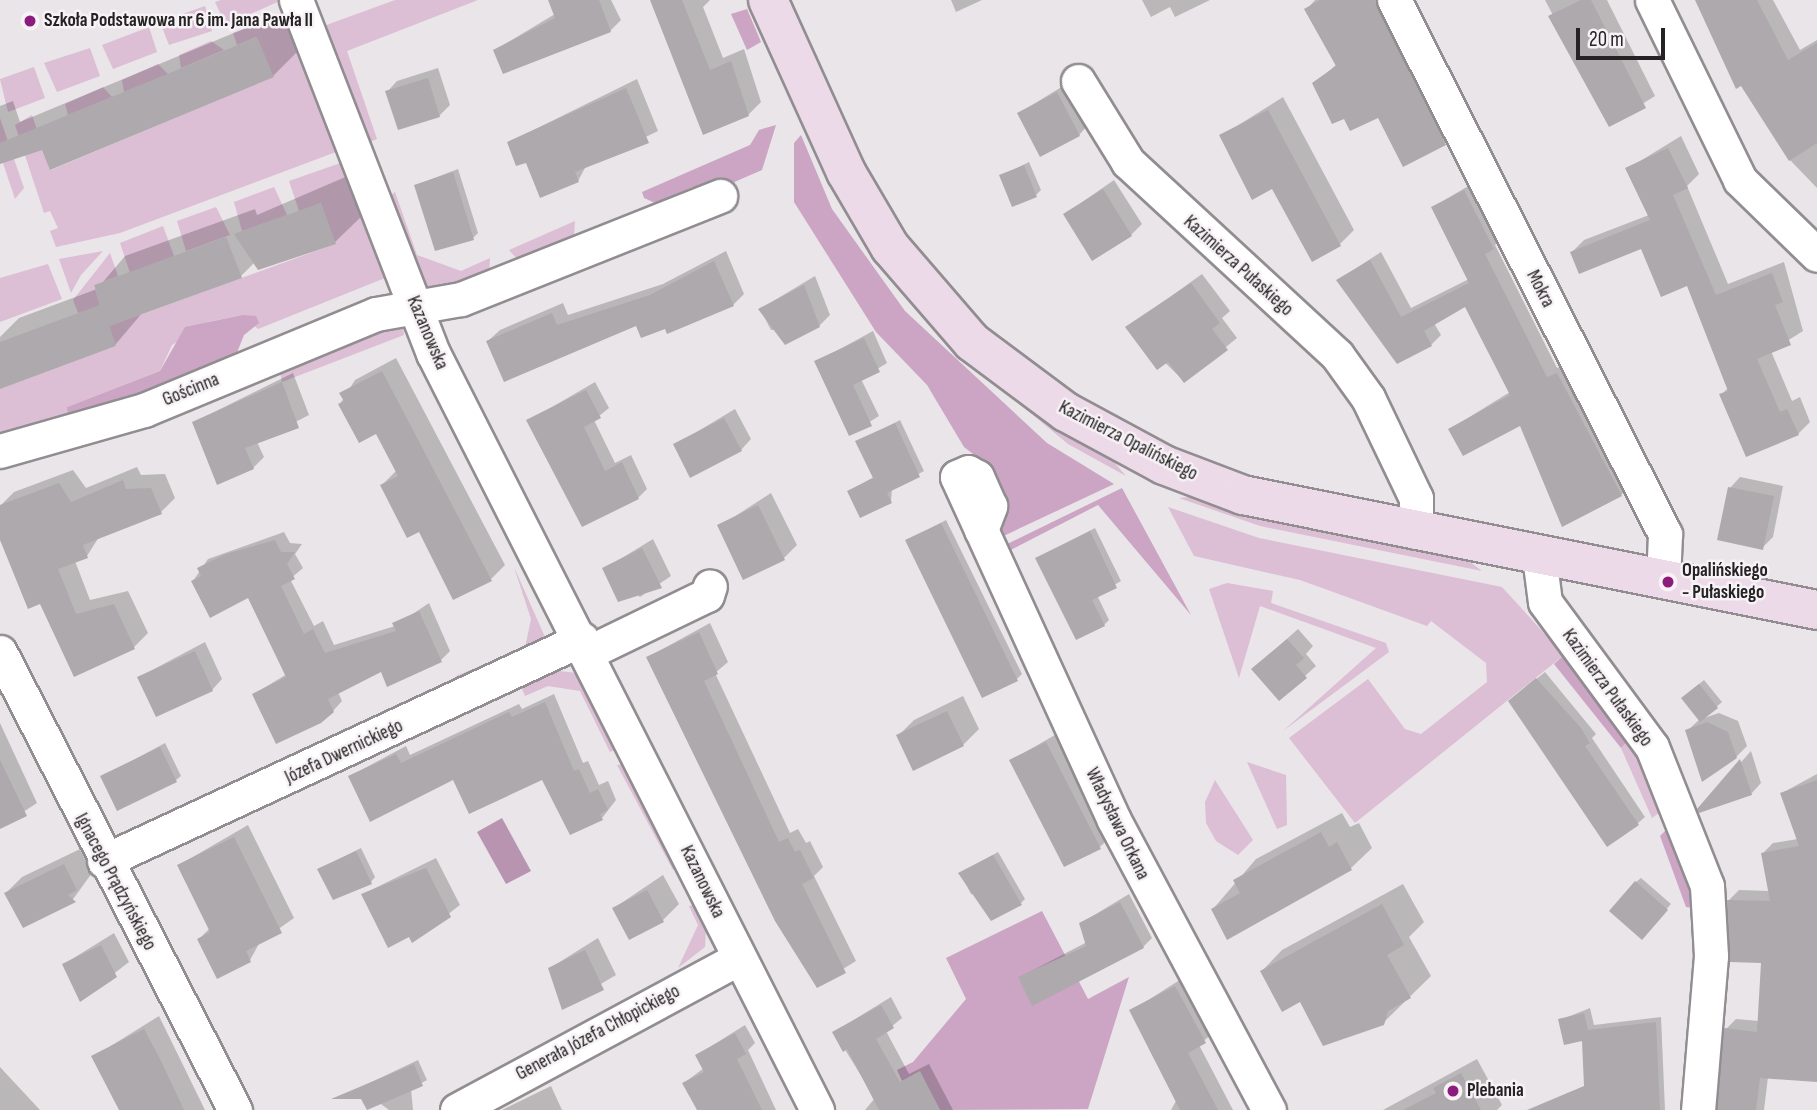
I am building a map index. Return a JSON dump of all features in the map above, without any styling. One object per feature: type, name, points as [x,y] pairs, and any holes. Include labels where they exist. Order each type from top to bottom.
[{"type":"street","name":"Kazanowska","points":[[296,0],[430,306],[585,645],[817,1110]]},
{"type":"street","name":"Kazimierza Opalińskiego","points":[[768,0],[867,210],[920,286],[990,359],[1066,412],[1190,475],[1275,503],[1817,610]]},
{"type":"street","name":"Mokra","points":[[1394,0],[1665,534],[1663,581]]},
{"type":"street","points":[[1651,0],[1740,180],[1817,255]]},
{"type":"street","name":"Kazimierza Pułaskiego","points":[[1078,81],[1128,162],[1337,355],[1368,398],[1416,498],[1416,532]]},
{"type":"street","points":[[430,306],[720,196]]},
{"type":"street","name":"Gościnna","points":[[0,452],[144,410],[376,314],[430,306]]},
{"type":"street","name":"Władysława Orkana","points":[[981,530],[1114,820],[1269,1110]]},
{"type":"street","name":"Kazimierza Pułaskiego","points":[[1539,556],[1545,602],[1652,747],[1707,886],[1711,956],[1698,1110]]},
{"type":"street","points":[[585,645],[707,595],[710,586]]},
{"type":"street","name":"Józefa Dwernickiego","points":[[104,861],[585,645]]},
{"type":"street","name":"Ignacego Prądzyńskiego","points":[[0,652],[104,861],[234,1110]]},
{"type":"street","name":"Generała Józefa Chłopickiego","points":[[457,1110],[739,958]]},
{"type":"shaded area","points":[[282,0],[226,25],[215,2]]},
{"type":"shaded area","points":[[395,0],[478,0],[347,51],[377,139],[367,143],[321,27]]},
{"type":"shaded area","points":[[205,6],[212,31],[169,45],[160,22]]},
{"type":"shaded area","points":[[747,9],[761,42],[747,50],[731,14]]},
{"type":"shaded area","points":[[289,14],[344,149],[120,233],[56,247],[50,231],[58,228],[50,211],[44,213],[15,125],[32,115],[51,170],[273,77],[256,37],[237,45],[233,33]]},
{"type":"shaded area","points":[[149,27],[157,52],[113,69],[102,45]]},
{"type":"shaded area","points":[[211,41],[224,50],[181,68],[179,55]]},
{"type":"shaded area","points":[[90,48],[100,76],[57,92],[44,63]]},
{"type":"shaded area","points":[[158,64],[168,74],[124,92],[122,80]]},
{"type":"shaded area","points":[[34,67],[45,98],[8,112],[0,79]]},
{"type":"shaded area","points":[[103,87],[112,97],[68,115],[65,104]]},
{"type":"shaded area","points":[[0,118],[24,188],[15,199],[0,154]]},
{"type":"shaded area","points":[[776,125],[762,170],[709,193],[693,187],[655,203],[644,198],[642,192],[750,145],[759,130]]},
{"type":"shaded area","points":[[801,135],[832,209],[905,311],[1047,443],[1114,484],[995,540],[1004,504],[986,464],[964,447],[927,385],[876,332],[794,202],[794,143]]},
{"type":"shaded area","points":[[349,160],[390,276],[258,329],[242,315],[208,322],[172,345],[160,371],[67,407],[68,424],[0,446],[0,383],[2,388],[116,346],[109,326],[335,244],[321,203],[299,211],[289,181]]},
{"type":"shaded area","points":[[274,187],[287,215],[242,231],[234,202]]},
{"type":"shaded area","points":[[395,192],[417,255],[461,271],[490,258],[489,272],[444,290],[423,287],[387,198]]},
{"type":"shaded area","points":[[216,207],[230,235],[186,251],[177,221]]},
{"type":"shaded area","points":[[575,221],[574,235],[517,259],[509,250]]},
{"type":"shaded area","points":[[163,226],[174,256],[130,273],[120,243]]},
{"type":"shaded area","points":[[103,251],[81,275],[71,293],[59,259]]},
{"type":"shaded area","points":[[110,253],[118,276],[94,285],[100,306],[78,313],[73,300]]},
{"type":"shaded area","points":[[48,264],[62,299],[0,322],[0,278]]},
{"type":"shaded area","points":[[242,315],[256,316],[259,323],[244,335],[234,360],[68,424],[67,407],[160,371],[185,327]]},
{"type":"shaded area","points":[[391,323],[403,325],[404,335],[282,382],[280,372]]},
{"type":"shaded area","points":[[1022,406],[1109,456],[1126,476],[1068,444]]},
{"type":"shaded area","points":[[1122,488],[1191,615],[1098,505],[1003,554],[999,548]]},
{"type":"shaded area","points":[[1190,497],[1466,559],[1482,571],[1260,526],[1179,498]]},
{"type":"shaded area","points":[[1168,507],[1259,538],[1502,587],[1564,655],[1355,823],[1289,738],[1368,679],[1405,729],[1421,734],[1487,682],[1486,663],[1431,621],[1427,626],[1300,580],[1194,556]]},
{"type":"shaded area","points":[[514,567],[545,637],[525,647],[531,619]]},
{"type":"shaded area","points":[[1227,583],[1273,591],[1271,603],[1386,643],[1389,652],[1283,731],[1376,648],[1260,606],[1239,678],[1209,589]]},
{"type":"shaded area","points":[[520,650],[459,682],[456,676]]},
{"type":"shaded area","points":[[1564,655],[1629,740],[1621,748],[1554,664]]},
{"type":"shaded area","points":[[550,670],[577,673],[617,749],[610,752],[580,691],[548,686],[525,696],[520,684]]},
{"type":"shaded area","points":[[1629,740],[1663,810],[1652,818],[1621,748]]},
{"type":"shaded area","points":[[1247,762],[1286,775],[1287,825],[1277,829]]},
{"type":"shaded area","points":[[625,764],[677,865],[673,870],[617,765]]},
{"type":"shaded area","points":[[1215,780],[1253,840],[1238,855],[1216,841],[1206,823],[1205,802]]},
{"type":"shaded area","points":[[502,818],[531,871],[506,884],[477,832]]},
{"type":"shaded area","points":[[1670,826],[1691,892],[1692,908],[1686,907],[1660,836]]},
{"type":"shaded area","points":[[696,905],[706,927],[705,947],[678,968],[698,925],[689,906]]},
{"type":"shaded area","points":[[1042,911],[1088,999],[1129,977],[1088,1109],[940,1110],[919,1072],[902,1081],[897,1070],[913,1062],[966,999],[946,958]]},
{"type":"building","points":[[548,0],[599,0],[611,32],[503,74],[493,50],[555,18]]},
{"type":"building","points":[[650,0],[682,0],[710,70],[731,61],[749,116],[703,135]]},
{"type":"building","points":[[1320,0],[1374,0],[1446,145],[1403,167],[1378,118],[1350,131],[1344,119],[1332,124],[1312,83],[1336,66],[1304,9]]},
{"type":"building","points":[[1581,0],[1591,0],[1646,108],[1609,127],[1548,16]]},
{"type":"building","points":[[1695,0],[1757,0],[1788,60],[1817,43],[1817,143],[1789,161],[1741,86],[1736,89]]},
{"type":"building","points":[[257,37],[274,77],[50,170],[42,150],[0,164],[0,143]]},
{"type":"building","points":[[428,78],[440,117],[398,130],[385,91]]},
{"type":"building","points":[[626,88],[649,143],[575,172],[579,182],[540,198],[526,163],[516,166],[507,142]]},
{"type":"building","points":[[1057,92],[1080,136],[1040,157],[1017,113]]},
{"type":"building","points":[[1268,110],[1341,246],[1312,262],[1272,189],[1252,200],[1219,135]]},
{"type":"building","points":[[1668,148],[1688,188],[1673,195],[1716,295],[1772,273],[1783,302],[1775,305],[1791,345],[1757,359],[1780,412],[1787,409],[1799,435],[1746,457],[1719,394],[1728,391],[1687,286],[1661,297],[1641,249],[1579,274],[1570,252],[1650,220],[1625,168]]},
{"type":"building","points":[[1024,165],[1037,197],[1012,207],[999,175]]},
{"type":"building","points":[[453,172],[474,240],[435,251],[414,185]]},
{"type":"building","points":[[1103,189],[1132,236],[1092,261],[1063,214]]},
{"type":"building","points":[[1464,190],[1494,249],[1485,254],[1547,377],[1557,373],[1622,496],[1562,527],[1520,426],[1463,456],[1448,429],[1510,395],[1465,307],[1424,331],[1432,346],[1397,364],[1336,280],[1370,260],[1401,317],[1469,283],[1431,207]]},
{"type":"building","points":[[321,203],[336,244],[258,270],[234,234]]},
{"type":"building","points":[[226,237],[242,278],[109,326],[116,346],[0,389],[0,342],[100,305],[94,285]]},
{"type":"building","points":[[714,261],[734,306],[667,334],[665,329],[641,338],[636,326],[504,382],[486,341],[552,313],[557,325],[650,295]]},
{"type":"building","points":[[1191,283],[1220,323],[1212,329],[1228,350],[1184,383],[1168,362],[1157,370],[1125,327]]},
{"type":"building","points":[[804,285],[820,327],[785,345],[758,309]]},
{"type":"building","points":[[864,338],[880,372],[853,385],[872,426],[849,436],[814,361]]},
{"type":"building","points":[[382,371],[492,581],[453,600],[419,532],[407,538],[380,485],[398,476],[376,434],[359,443],[338,404],[344,401],[339,393]]},
{"type":"building","points":[[282,382],[299,428],[245,448],[254,469],[217,485],[192,422]]},
{"type":"building","points":[[586,390],[601,418],[584,427],[605,471],[622,462],[639,499],[582,527],[526,420]]},
{"type":"building","points":[[724,418],[742,451],[690,478],[673,444]]},
{"type":"building","points":[[895,423],[920,477],[887,493],[892,503],[860,518],[847,491],[873,478],[855,441]]},
{"type":"building","points":[[123,480],[126,489],[151,488],[162,514],[83,545],[88,558],[58,569],[76,614],[114,604],[135,649],[74,677],[40,604],[28,609],[0,540],[0,505],[59,483],[71,502]]},
{"type":"building","points":[[1728,487],[1774,496],[1763,550],[1717,540]]},
{"type":"building","points":[[758,505],[785,560],[743,580],[717,525]]},
{"type":"building","points":[[941,523],[1018,681],[982,698],[905,540]]},
{"type":"building","points":[[1090,531],[1117,588],[1092,600],[1105,626],[1076,640],[1035,558]]},
{"type":"building","points":[[275,540],[281,552],[295,552],[287,564],[295,579],[281,586],[304,634],[313,629],[325,653],[396,631],[392,623],[419,611],[442,662],[387,687],[381,672],[328,699],[334,712],[321,723],[276,744],[252,694],[286,677],[248,598],[210,618],[191,581],[201,576],[197,568],[226,554]]},
{"type":"building","points":[[642,548],[662,588],[618,602],[602,568]]},
{"type":"building","points":[[699,632],[718,674],[704,681],[779,842],[788,838],[795,852],[800,850],[814,878],[802,884],[846,973],[817,988],[775,921],[646,657]]},
{"type":"building","points":[[1287,639],[1304,658],[1296,665],[1307,678],[1279,701],[1251,669]]},
{"type":"building","points":[[195,651],[213,691],[156,717],[137,677]]},
{"type":"building","points":[[1536,678],[1581,728],[1590,743],[1585,746],[1639,825],[1607,847],[1508,701]]},
{"type":"building","points":[[1699,684],[1718,708],[1700,722],[1681,698]]},
{"type":"building","points":[[545,702],[574,771],[579,769],[590,793],[598,789],[608,810],[600,814],[603,820],[570,835],[542,780],[469,814],[453,780],[370,822],[348,776],[396,754],[401,763],[509,712],[512,717]]},
{"type":"building","points":[[947,711],[964,746],[913,771],[896,735]]},
{"type":"building","points":[[1707,722],[1728,732],[1737,758],[1702,782],[1685,730]]},
{"type":"building","points":[[1046,742],[1101,849],[1064,867],[1009,760]]},
{"type":"building","points":[[160,747],[177,782],[117,811],[100,776]]},
{"type":"building","points":[[1740,759],[1752,795],[1699,813],[1697,809]]},
{"type":"building","points":[[0,760],[27,816],[0,829]]},
{"type":"building","points":[[1817,780],[1817,1082],[1760,1078],[1756,1110],[1717,1110],[1724,1028],[1757,1032],[1761,963],[1730,962],[1727,900],[1770,901],[1761,853],[1799,846],[1780,793]]},
{"type":"building","points":[[1321,832],[1329,847],[1337,842],[1352,870],[1227,940],[1211,909],[1240,893],[1233,880]]},
{"type":"building","points":[[234,837],[282,933],[246,951],[251,962],[217,979],[197,939],[210,932],[177,865]]},
{"type":"building","points":[[356,851],[372,884],[333,900],[317,869]]},
{"type":"building","points":[[993,855],[1022,905],[991,921],[958,873]]},
{"type":"building","points":[[64,864],[77,890],[68,895],[76,902],[23,928],[4,893]]},
{"type":"building","points":[[426,868],[451,917],[412,943],[409,937],[388,948],[361,894]]},
{"type":"building","points":[[1635,881],[1668,910],[1642,940],[1609,911]]},
{"type":"building","points":[[647,890],[664,922],[629,940],[612,908]]},
{"type":"building","points":[[1120,902],[1144,948],[1032,1006],[1018,977],[1086,946],[1079,923]]},
{"type":"building","points":[[1382,904],[1404,945],[1387,955],[1411,998],[1388,1011],[1384,1025],[1323,1046],[1300,1002],[1282,1012],[1260,971]]},
{"type":"building","points":[[101,945],[117,977],[80,1002],[62,964]]},
{"type":"building","points":[[585,950],[604,990],[562,1010],[548,968]]},
{"type":"building","points":[[1175,986],[1206,1043],[1188,1053],[1218,1110],[1180,1110],[1129,1010]]},
{"type":"building","points":[[881,1005],[894,1028],[876,1039],[900,1082],[920,1071],[940,1110],[879,1110],[847,1049],[843,1052],[832,1032]]},
{"type":"building","points":[[1584,1013],[1588,1030],[1656,1022],[1660,1110],[1527,1110],[1584,1086],[1582,1041],[1564,1045],[1558,1019]]},
{"type":"building","points":[[144,1029],[184,1110],[119,1110],[91,1056]]},
{"type":"building","points":[[735,1033],[746,1054],[737,1059],[762,1110],[697,1110],[682,1083],[704,1072],[695,1055]]},
{"type":"building","points":[[414,1064],[423,1086],[367,1110],[361,1099],[331,1099]]},
{"type":"building","name":"Plebania","points":[[1461,1073],[1481,1110],[1403,1110],[1436,1093],[1433,1088]]},
{"type":"place","name":"Szkoła Podstawowa nr 6 im. Jana Pawła II","points":[[30,21]]},
{"type":"place","name":"Opalińskiego - Pułaskiego","points":[[1668,582]]},
{"type":"place","name":"Plebania","points":[[1453,1091]]}]
